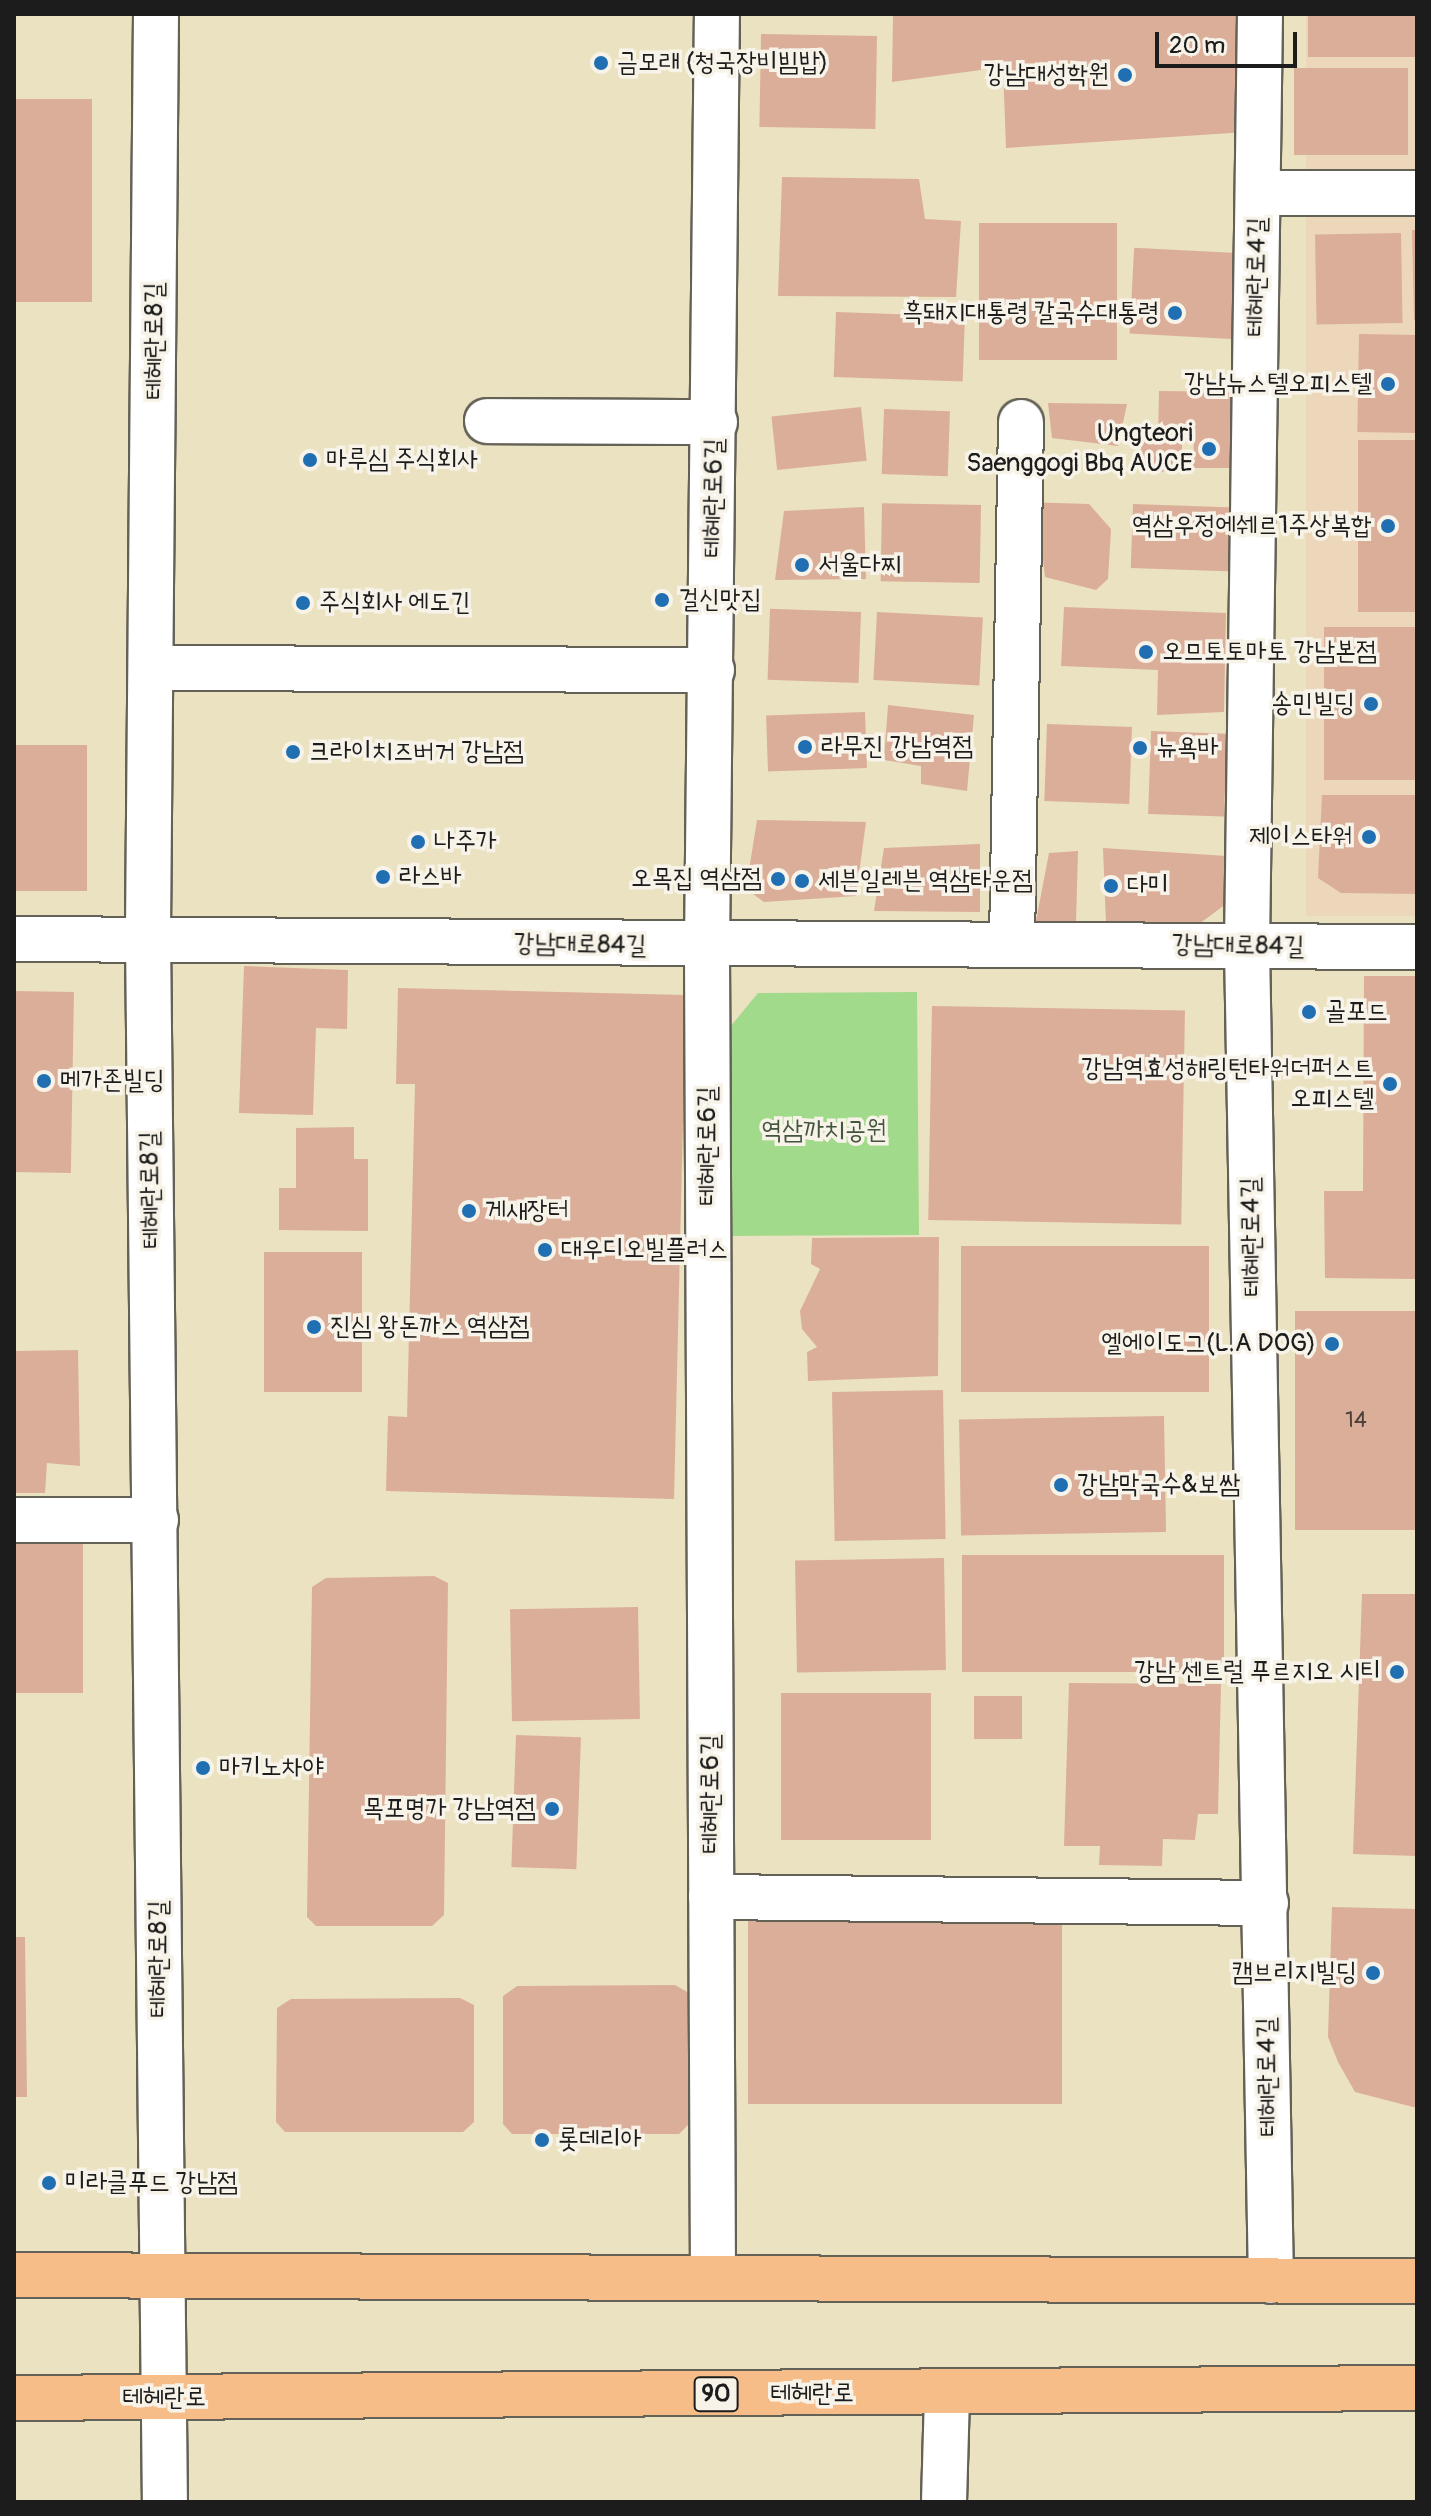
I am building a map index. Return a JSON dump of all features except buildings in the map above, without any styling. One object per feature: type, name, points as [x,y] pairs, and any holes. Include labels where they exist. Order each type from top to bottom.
[{"type":"main road","points":[[14,2275],[1417,2281]]},
{"type":"main road","name":"테헤란로","points":[[14,2398],[1417,2388]]},
{"type":"street","name":"테헤란로8길","points":[[156,14],[154,668],[148,938],[165,2502]]},
{"type":"street","name":"테헤란로6길","points":[[713,2277],[707,947],[717,14]]},
{"type":"street","name":"테헤란로4길","points":[[1260,14],[1247,947],[1271,2281]]},
{"type":"street","name":"테헤란로4길","points":[[1258,193],[1417,193]]},
{"type":"street","points":[[487,421],[715,422]]},
{"type":"street","points":[[1012,942],[1021,422]]},
{"type":"street","points":[[154,668],[712,670]]},
{"type":"street","name":"강남대로84길","points":[[14,939],[148,938],[707,947],[1012,942],[1417,947]]},
{"type":"street","points":[[14,1520],[156,1520]]},
{"type":"street","points":[[711,1897],[1266,1903]]},
{"type":"street","points":[[944,2502],[947,2393]]},
{"type":"shaded area","points":[[1306,14],[1417,14],[1417,916],[1306,916]]},
{"type":"green space","name":"역삼까치공원","points":[[917,992],[919,1235],[731,1236],[730,1027],[758,993]]},
{"type":"place","name":"금모래 (청국장비빔밥)","points":[[601,63]]},
{"type":"place","name":"강남대성학원","points":[[1125,75]]},
{"type":"place","name":"흑돼지대통령 칼국수대통령","points":[[1175,313]]},
{"type":"place","name":"강남뉴스텔오피스텔","points":[[1388,384]]},
{"type":"place","name":"Ungteori Saenggogi Bbq AUCE","points":[[1209,449]]},
{"type":"place","name":"마루심 주식회사","points":[[310,460]]},
{"type":"place","name":"역삼우정에쉐르1주상복합","points":[[1388,526]]},
{"type":"place","name":"서울다찌","points":[[802,565]]},
{"type":"place","name":"걸신맛집","points":[[662,600]]},
{"type":"place","name":"주식회사 에도긴","points":[[303,603]]},
{"type":"place","name":"오므토토마토 강남본점","points":[[1146,652]]},
{"type":"place","name":"송민빌딩","points":[[1371,704]]},
{"type":"place","name":"라무진 강남역점","points":[[805,747]]},
{"type":"place","name":"뉴욕바","points":[[1140,748]]},
{"type":"place","name":"크라이치즈버거 강남점","points":[[293,752]]},
{"type":"place","name":"제이스타워","points":[[1369,837]]},
{"type":"place","name":"나주가","points":[[418,842]]},
{"type":"place","name":"라스바","points":[[383,877]]},
{"type":"place","name":"오목집 역삼점","points":[[778,879]]},
{"type":"place","name":"세븐일레븐 역삼타운점","points":[[802,881]]},
{"type":"place","name":"다미","points":[[1111,886]]},
{"type":"place","name":"골포드","points":[[1309,1012]]},
{"type":"place","name":"메가존빌딩","points":[[44,1081]]},
{"type":"place","name":"강남역효성해링턴타워더퍼스트 오피스텔","points":[[1390,1084]]},
{"type":"place","name":"게새장터","points":[[469,1211]]},
{"type":"place","name":"대우디오빌플러스","points":[[545,1250]]},
{"type":"place","name":"진심 왕돈까스 역삼점","points":[[314,1327]]},
{"type":"place","name":"엘에이도그(L.A DOG)","points":[[1332,1344]]},
{"type":"place","name":"강남막국수&보쌈","points":[[1061,1485]]},
{"type":"place","name":"강남 센트럴 푸르지오 시티","points":[[1397,1672]]},
{"type":"place","name":"마키노차야","points":[[203,1768]]},
{"type":"place","name":"목포명가 강남역점","points":[[552,1809]]},
{"type":"place","name":"캠브리지빌딩","points":[[1373,1973]]},
{"type":"place","name":"롯데리아","points":[[542,2140]]},
{"type":"place","name":"미라클푸드 강남점","points":[[49,2183]]}]
